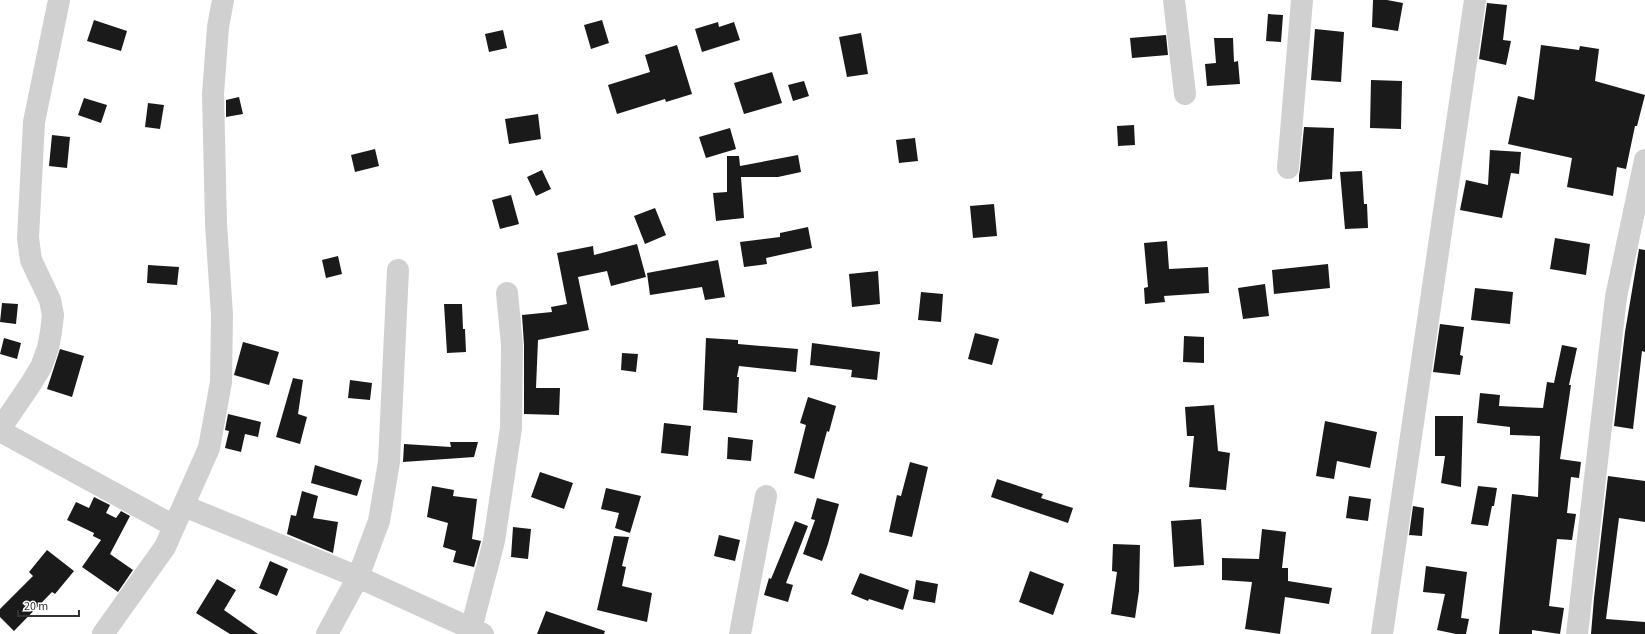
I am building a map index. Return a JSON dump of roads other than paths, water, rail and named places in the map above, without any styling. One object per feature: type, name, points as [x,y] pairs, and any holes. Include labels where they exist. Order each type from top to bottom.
[{"type":"street","points":[[59,0],[34,122],[28,238],[31,260],[50,300],[53,315],[51,332],[48,348],[41,367],[0,430],[174,526]]},
{"type":"street","points":[[103,634],[165,547],[209,448],[221,382],[222,315],[216,224],[213,94],[218,27],[222,0]]},
{"type":"street","points":[[1174,0],[1185,94]]},
{"type":"street","points":[[1288,168],[1302,0]]},
{"type":"street","points":[[1382,634],[1475,0]]},
{"type":"street","points":[[1578,634],[1616,297],[1645,160]]},
{"type":"street","points":[[327,634],[358,577],[379,521],[389,462],[398,270]]},
{"type":"street","points":[[184,506],[358,577],[477,631],[494,541],[511,428],[512,345],[507,293]]},
{"type":"street","points":[[740,634],[766,496]]}]
